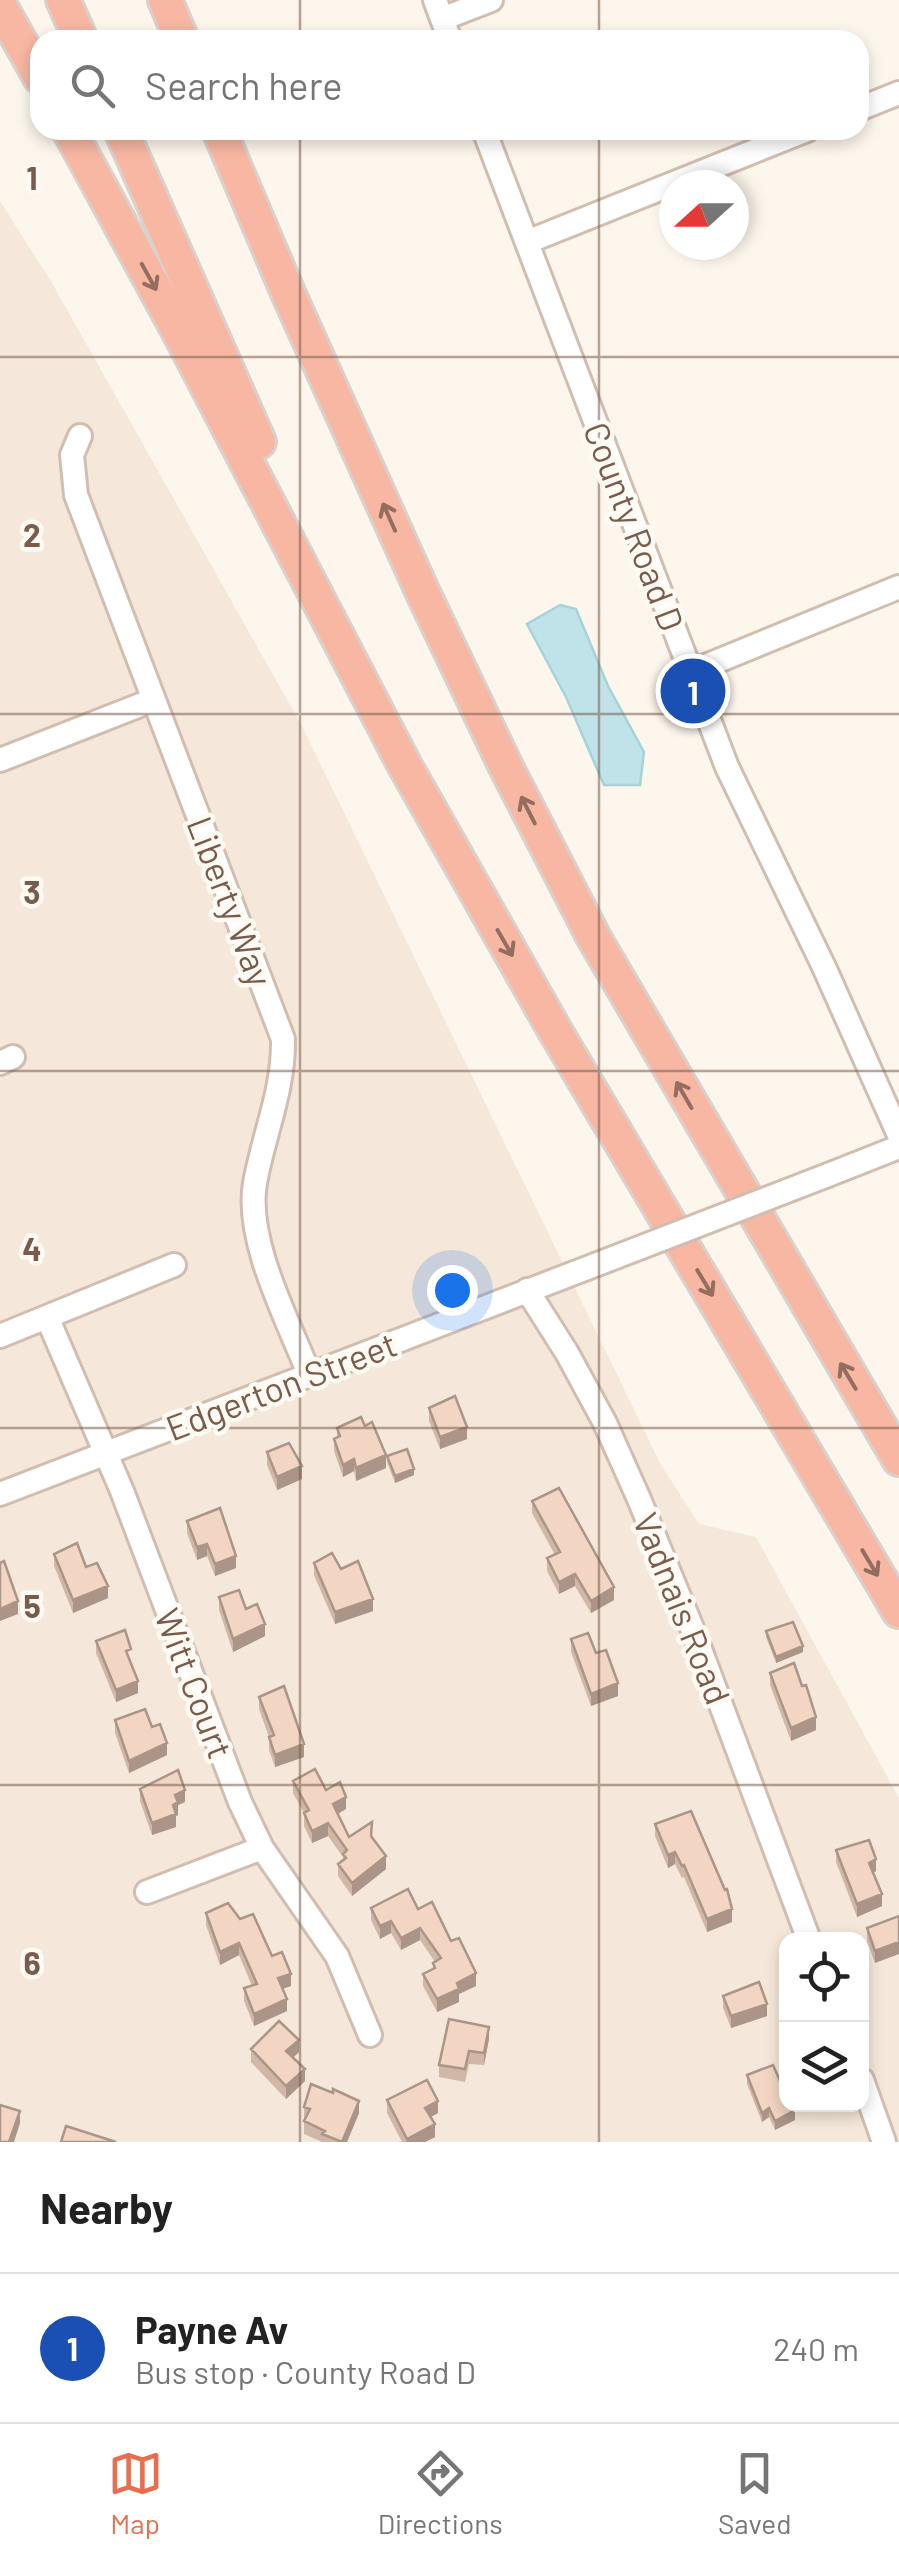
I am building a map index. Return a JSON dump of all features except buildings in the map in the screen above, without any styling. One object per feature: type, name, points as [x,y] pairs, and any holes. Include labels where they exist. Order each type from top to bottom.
[{"type":"highway","points":[[63,0],[76,30]]},
{"type":"highway","points":[[165,0],[178,30]]},
{"type":"highway","points":[[0,6],[30,60]]},
{"type":"highway","points":[[0,36],[30,83]]},
{"type":"highway","points":[[66,140],[122,228]]},
{"type":"highway","points":[[74,140],[406,766],[554,1029],[899,1611]]},
{"type":"highway","points":[[125,140],[406,766]]},
{"type":"highway","points":[[224,140],[288,294],[423,593],[532,818],[594,938],[899,1459]]},
{"type":"street","points":[[442,20],[491,0]]},
{"type":"street","points":[[869,105],[899,93]]},
{"type":"street","name":"County Road D","points":[[488,140],[728,766],[899,1135]]},
{"type":"street","points":[[527,242],[782,140]]},
{"type":"street","name":"Liberty Way","points":[[80,436],[72,455],[76,495],[283,1039],[280,1090],[254,1186],[255,1223],[262,1253],[309,1374]]},
{"type":"street","points":[[691,672],[899,587]]},
{"type":"street","points":[[0,760],[153,700]]},
{"type":"street","name":"Edgerton Street","points":[[0,1494],[899,1148]]},
{"type":"street","points":[[0,1336],[174,1265]]},
{"type":"street","name":"Vadnais Road","points":[[527,1290],[567,1353],[639,1499],[694,1633],[806,1932]]},
{"type":"street","name":"Witt Court","points":[[47,1316],[107,1452],[240,1802],[262,1848],[338,1956],[370,2036]]},
{"type":"street","points":[[146,1892],[262,1848]]},
{"type":"street","points":[[869,2100],[884,2142]]},
{"type":"shaded area","points":[[0,201],[52,283],[302,726],[660,1463],[699,1524],[756,1537],[899,1798],[899,2142],[0,2142]]},
{"type":"water","points":[[560,605],[576,609],[608,686],[644,752],[640,785],[604,785],[566,697],[527,624]]},
{"type":"place","name":"Payne Av","points":[[693,691]]}]
